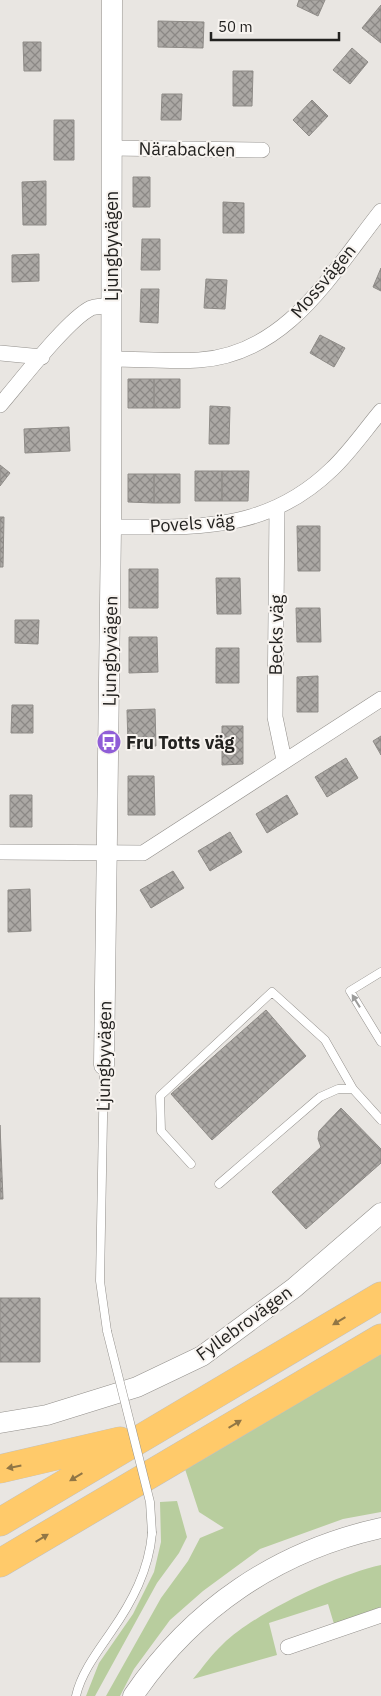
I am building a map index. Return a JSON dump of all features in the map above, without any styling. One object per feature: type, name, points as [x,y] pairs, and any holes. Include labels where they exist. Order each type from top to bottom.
[{"type":"highway","points":[[0,1522],[381,1296]]},
{"type":"highway","points":[[0,1563],[381,1338]]},
{"type":"highway","points":[[0,1470],[148,1434]]},
{"type":"street","name":"Ljungbyvägen","points":[[104,1065],[111,527],[112,0]]},
{"type":"street","name":"Närabacken","points":[[111,148],[262,150]]},
{"type":"street","name":"Mossvägen","points":[[112,359],[199,360],[243,351],[267,340],[298,315],[381,211]]},
{"type":"street","points":[[0,405],[42,357],[86,312],[96,307],[110,306]]},
{"type":"street","points":[[0,353],[42,357]]},
{"type":"street","name":"Povels väg","points":[[111,527],[211,526],[246,519],[278,509],[309,489],[332,469],[381,411]]},
{"type":"street","name":"Becks väg","points":[[278,509],[276,717],[284,760]]},
{"type":"street","points":[[0,852],[143,853],[381,699]]},
{"type":"street","name":"Fyllebrovägen","points":[[0,1423],[48,1415],[137,1387],[202,1356],[294,1288],[381,1213]]},
{"type":"street","points":[[133,1696],[163,1654],[215,1605],[280,1564],[330,1543],[381,1528]]},
{"type":"street","points":[[288,1647],[381,1615]]},
{"type":"lane","points":[[381,972],[350,992],[381,1042]]},
{"type":"lane","points":[[192,1164],[161,1131],[160,1096],[272,992],[325,1040],[353,1090],[381,1120]]},
{"type":"lane","name":"Ljungbyvägen","points":[[76,1696],[94,1657],[133,1599],[147,1564],[152,1533],[146,1485],[107,1331],[100,1281],[104,1065]]},
{"type":"lane","points":[[219,1184],[320,1097],[338,1089],[353,1090]]},
{"type":"green space","points":[[381,1354],[381,1512],[343,1519],[260,1549],[203,1591],[170,1620],[134,1669],[120,1696],[106,1696],[161,1598],[188,1561],[200,1538],[224,1528],[199,1512],[184,1466]]},
{"type":"green space","points":[[177,1501],[187,1537],[179,1553],[157,1583],[95,1696],[86,1696],[99,1663],[133,1614],[154,1572],[161,1542],[160,1502]]},
{"type":"green space","points":[[381,1565],[381,1607],[334,1624],[328,1604],[269,1623],[277,1655],[193,1679],[223,1644],[255,1620],[320,1586]]},
{"type":"building","points":[[299,0],[325,0],[318,16],[297,6]]},
{"type":"building","points":[[381,5],[381,43],[362,28]]},
{"type":"building","points":[[158,21],[204,22],[203,48],[158,47]]},
{"type":"building","points":[[23,42],[41,42],[41,71],[24,71]]},
{"type":"building","points":[[352,48],[368,62],[350,84],[333,70]]},
{"type":"building","points":[[233,71],[253,71],[252,106],[233,106]]},
{"type":"building","points":[[162,94],[182,94],[181,120],[161,120]]},
{"type":"building","points":[[312,100],[328,116],[309,136],[293,120]]},
{"type":"building","points":[[54,120],[74,120],[74,160],[54,160]]},
{"type":"building","points":[[133,177],[150,177],[150,207],[133,207]]},
{"type":"building","points":[[46,181],[46,225],[23,225],[22,182]]},
{"type":"building","points":[[223,202],[244,203],[244,233],[223,233]]},
{"type":"building","points":[[142,239],[160,239],[160,270],[141,270]]},
{"type":"building","points":[[39,254],[39,281],[12,282],[12,255]]},
{"type":"building","points":[[381,268],[381,291],[373,287]]},
{"type":"building","points":[[206,279],[227,280],[225,309],[204,308]]},
{"type":"building","points":[[141,289],[159,289],[158,323],[140,322]]},
{"type":"building","points":[[320,335],[345,348],[334,367],[310,353]]},
{"type":"building","points":[[128,379],[154,379],[154,408],[128,408]]},
{"type":"building","points":[[154,379],[180,379],[180,408],[154,408]]},
{"type":"building","points":[[210,406],[230,407],[229,444],[209,444]]},
{"type":"building","points":[[69,427],[70,451],[25,453],[24,429]]},
{"type":"building","points":[[0,465],[10,473],[0,486]]},
{"type":"building","points":[[195,471],[222,471],[222,501],[195,501]]},
{"type":"building","points":[[222,471],[249,471],[248,501],[222,501]]},
{"type":"building","points":[[128,474],[154,474],[154,503],[128,502]]},
{"type":"building","points":[[154,474],[180,474],[180,503],[154,503]]},
{"type":"building","points":[[0,517],[4,517],[3,567],[0,567]]},
{"type":"building","points":[[297,526],[320,526],[320,571],[298,571]]},
{"type":"building","points":[[129,569],[158,569],[158,608],[129,608]]},
{"type":"building","points":[[216,578],[240,578],[241,614],[217,614]]},
{"type":"building","points":[[296,608],[320,608],[321,642],[297,642]]},
{"type":"building","points":[[15,620],[39,620],[38,644],[15,643]]},
{"type":"building","points":[[129,637],[157,637],[158,672],[129,673]]},
{"type":"building","points":[[216,648],[239,648],[239,683],[216,683]]},
{"type":"building","points":[[318,676],[318,712],[297,712],[297,677]]},
{"type":"building","points":[[12,705],[33,705],[33,733],[11,733]]},
{"type":"building","points":[[155,709],[156,746],[128,746],[127,710]]},
{"type":"building","points":[[222,726],[243,726],[243,764],[222,765]]},
{"type":"building","points":[[381,736],[381,755],[373,741]]},
{"type":"building","points":[[346,758],[358,778],[327,797],[315,777]]},
{"type":"building","points":[[128,776],[154,776],[155,815],[128,815]]},
{"type":"building","points":[[10,795],[32,795],[32,827],[10,827]]},
{"type":"building","points":[[287,795],[298,814],[267,833],[256,814]]},
{"type":"building","points":[[230,832],[242,852],[210,871],[198,851]]},
{"type":"building","points":[[173,871],[184,888],[151,908],[140,890]]},
{"type":"building","points":[[30,889],[31,931],[8,932],[8,890]]},
{"type":"building","points":[[266,1010],[306,1056],[212,1140],[171,1094]]},
{"type":"building","points":[[341,1108],[381,1149],[381,1163],[306,1229],[272,1192],[321,1147],[318,1139],[319,1131]]},
{"type":"building","points":[[0,1125],[3,1199],[0,1199]]},
{"type":"building","points":[[0,1298],[40,1298],[40,1362],[0,1362]]},
{"type":"place","name":"Fru Totts väg","points":[[109,742]]}]
